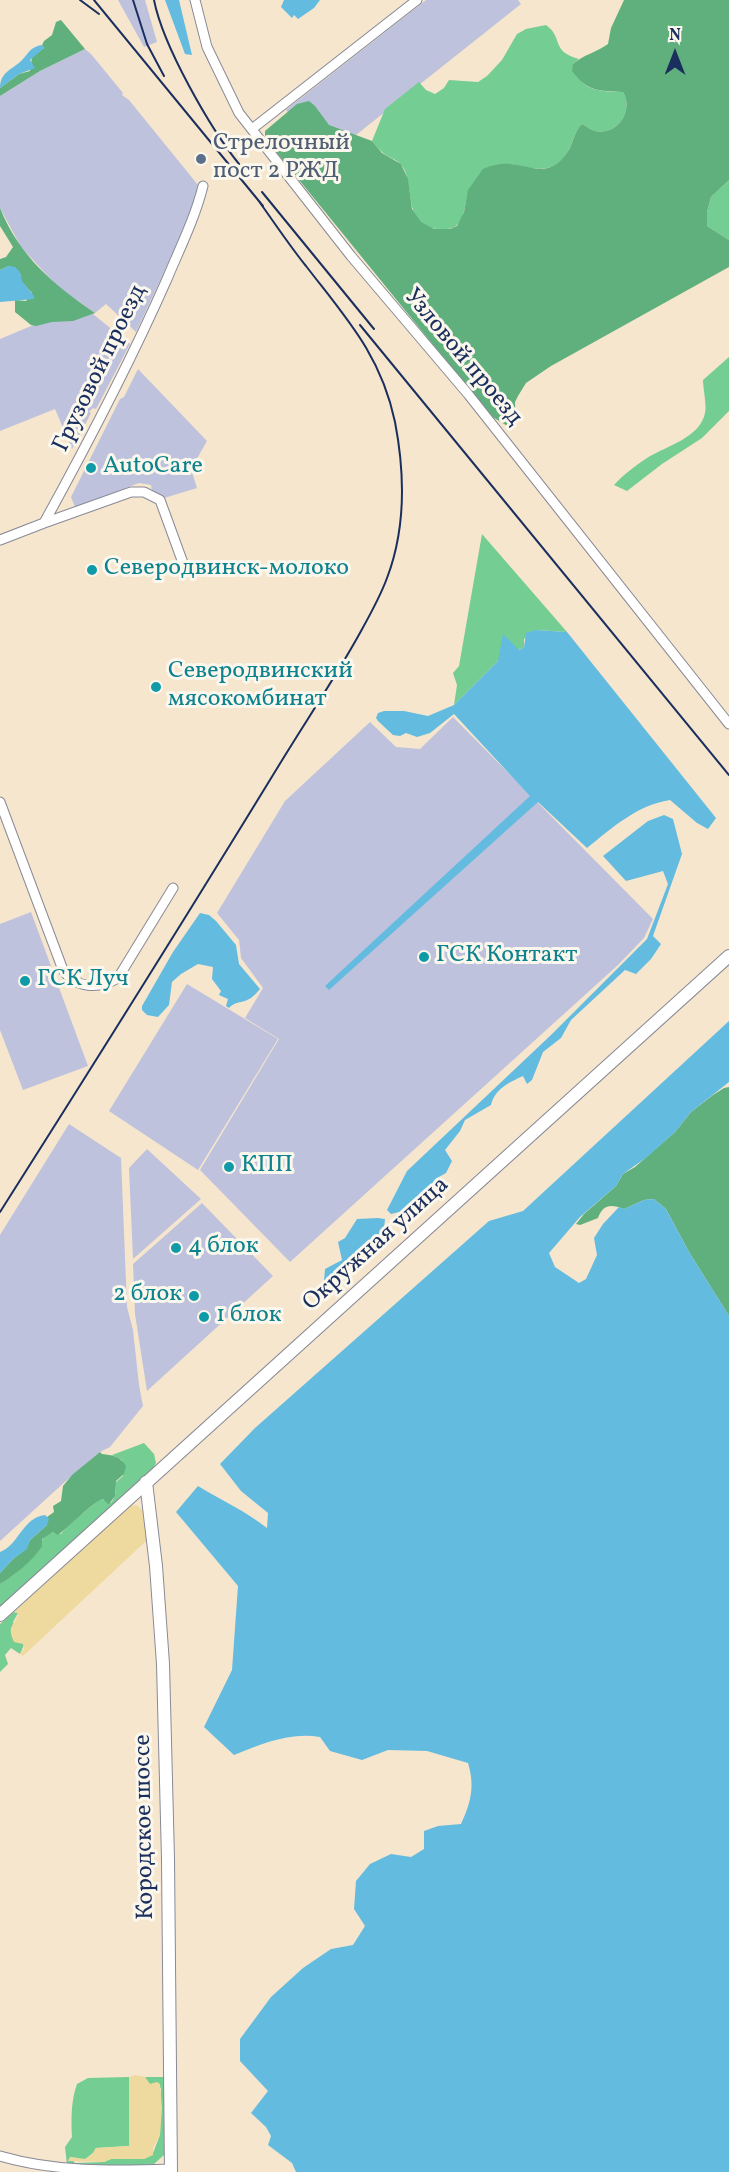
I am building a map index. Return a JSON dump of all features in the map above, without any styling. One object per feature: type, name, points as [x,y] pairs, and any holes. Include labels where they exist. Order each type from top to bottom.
[{"type":"main road","name":"Окружная улица","points":[[0,1615],[729,956]]},
{"type":"main road","name":"Кородское шоссе","points":[[146,1482],[156,1566],[163,1664],[168,1859],[171,2171]]},
{"type":"street","name":"Узловой проезд","points":[[195,0],[207,47],[239,113],[350,255],[468,394],[729,724]]},
{"type":"street","points":[[252,129],[417,0]]},
{"type":"street","name":"Грузовой проезд","points":[[44,523],[86,447],[149,320],[198,207],[203,186]]},
{"type":"street","points":[[0,540],[130,492],[144,492],[160,500],[183,563]]},
{"type":"street","points":[[0,802],[63,970],[74,982],[106,985],[118,978],[173,888]]},
{"type":"street","points":[[0,2156],[37,2168],[57,2171],[171,2171]]},
{"type":"shaded area","points":[[118,0],[145,0],[157,42],[144,47]]},
{"type":"shaded area","points":[[426,0],[518,0],[521,4],[327,158],[286,110]]},
{"type":"shaded area","points":[[85,49],[198,185],[194,208],[136,332],[106,304],[95,313],[58,287],[21,247],[0,208],[0,96],[40,71]]},
{"type":"shaded area","points":[[93,314],[130,344],[96,409],[93,408],[89,412],[91,413],[72,449],[55,409],[0,431],[0,339],[48,319]]},
{"type":"shaded area","points":[[138,369],[207,441],[191,469],[197,488],[161,499],[152,491],[151,485],[139,483],[75,507],[71,497],[120,399],[124,397]]},
{"type":"shaded area","name":"ГСК Контакт","points":[[453,717],[653,919],[644,938],[618,965],[290,1262],[200,1170],[279,1039],[245,1018],[263,988],[241,958],[239,940],[217,913],[285,801],[370,722],[396,747],[420,749]]},
{"type":"shaded area","points":[[31,912],[88,1066],[23,1090],[0,1030],[0,924]]},
{"type":"shaded area","points":[[187,984],[278,1039],[198,1170],[109,1111]]},
{"type":"shaded area","points":[[69,1124],[121,1158],[127,1307],[133,1330],[143,1406],[110,1447],[100,1452],[68,1479],[0,1541],[0,1235]]},
{"type":"shaded area","points":[[147,1149],[201,1199],[133,1259],[129,1168]]},
{"type":"shaded area","points":[[202,1203],[273,1276],[147,1391],[135,1314],[133,1264]]},
{"type":"green space","points":[[624,0],[729,0],[729,180],[711,197],[707,212],[707,226],[729,240],[729,267],[551,366],[526,383],[515,402],[516,424],[509,427],[491,416],[265,138],[265,131],[297,104],[309,101],[329,125],[372,141],[382,153],[401,164],[408,179],[412,209],[421,222],[434,229],[450,229],[457,226],[464,212],[468,190],[483,169],[504,164],[539,169],[551,167],[567,153],[582,124],[593,130],[603,131],[611,130],[622,120],[626,106],[623,92],[589,87],[572,71],[573,64],[577,61],[608,44],[611,28]]},
{"type":"green space","points":[[61,20],[85,49],[40,71],[0,96],[0,88],[19,74],[30,71],[32,57],[44,48],[42,45],[44,41],[52,35],[56,22]]},
{"type":"green space","points":[[546,25],[555,35],[564,52],[579,59],[573,64],[576,73],[586,85],[598,90],[623,92],[626,106],[622,120],[611,130],[603,131],[593,130],[582,124],[567,153],[556,165],[535,169],[512,164],[473,184],[460,222],[456,226],[445,229],[427,227],[419,222],[415,214],[407,175],[403,167],[378,149],[372,141],[385,109],[419,82],[426,90],[435,94],[444,88],[449,80],[478,82],[502,60],[517,34],[526,29]]},
{"type":"green space","points":[[729,180],[729,240],[707,226],[707,212],[711,197]]},
{"type":"green space","points":[[0,208],[17,241],[39,268],[95,313],[73,321],[52,322],[36,326],[31,325],[15,312],[15,300],[26,301],[32,293],[21,281],[21,275],[9,266],[0,270],[0,259],[6,257],[13,247],[0,226]]},
{"type":"green space","points":[[729,357],[729,411],[702,438],[662,464],[627,491],[614,485],[643,461],[696,429],[705,413],[703,380]]},
{"type":"green space","points":[[482,534],[567,632],[536,630],[524,639],[524,647],[498,661],[454,705],[457,685],[453,673],[459,666]]},
{"type":"green space","points":[[729,1087],[729,1316],[689,1252],[666,1209],[654,1199],[644,1200],[624,1209],[608,1206],[602,1210],[598,1218],[580,1225],[576,1224],[616,1186],[623,1174],[635,1167],[675,1132],[691,1112],[713,1095]]},
{"type":"green space","points":[[144,1443],[154,1454],[156,1463],[154,1467],[0,1607],[0,1584],[33,1557],[42,1547],[41,1542],[44,1537],[53,1532],[61,1534],[101,1499],[111,1503],[115,1494],[115,1483],[123,1476],[122,1460],[112,1455]]},
{"type":"green space","points":[[100,1452],[118,1458],[126,1466],[124,1474],[116,1481],[115,1496],[110,1503],[108,1504],[103,1499],[99,1501],[58,1535],[53,1532],[42,1539],[42,1547],[33,1558],[0,1584],[0,1573],[47,1525],[47,1517],[54,1512],[53,1506],[61,1501],[63,1486],[72,1475]]},
{"type":"green space","points":[[14,1612],[18,1613],[13,1622],[24,1645],[20,1654],[11,1648],[5,1655],[8,1664],[0,1672],[0,1624]]},
{"type":"green space","points":[[129,2077],[129,2146],[96,2148],[84,2160],[70,2157],[75,2163],[104,2162],[111,2159],[144,2159],[153,2153],[160,2135],[161,2088],[148,2083],[145,2077],[166,2077],[164,2155],[154,2164],[67,2165],[65,2147],[72,2137],[72,2110],[77,2084],[88,2078]]},
{"type":"sand","points":[[137,1505],[144,1512],[149,1545],[145,1542],[23,1656],[20,1654],[24,1649],[23,1644],[14,1642],[11,1632],[18,1613],[14,1612],[130,1506]]},
{"type":"sand","points":[[135,2075],[145,2077],[150,2084],[157,2082],[160,2084],[162,2108],[160,2135],[153,2148],[153,2155],[144,2159],[111,2159],[104,2162],[68,2161],[70,2157],[86,2159],[96,2148],[129,2146],[129,2077]]},
{"type":"water","points":[[165,0],[179,0],[192,55],[185,54]]},
{"type":"water","points":[[284,0],[320,0],[314,8],[298,19],[294,15],[292,18],[281,7]]},
{"type":"water","points":[[42,45],[44,48],[30,60],[35,68],[19,74],[0,88],[5,74],[31,50]]},
{"type":"water","points":[[9,266],[15,267],[20,272],[22,281],[34,299],[0,302],[0,270]]},
{"type":"water","points":[[536,630],[567,632],[716,818],[708,829],[697,823],[670,800],[636,812],[587,848],[538,802],[329,990],[325,986],[530,796],[454,714],[430,733],[417,737],[406,733],[400,736],[393,735],[378,721],[376,718],[378,713],[404,711],[428,716],[454,705],[498,661],[503,634],[519,650],[524,647],[526,633]]},
{"type":"water","points":[[664,815],[673,819],[682,854],[653,936],[661,944],[651,959],[636,974],[625,970],[571,1020],[561,1038],[543,1052],[532,1080],[527,1084],[523,1076],[507,1084],[499,1091],[491,1105],[465,1120],[460,1131],[445,1150],[452,1161],[446,1173],[437,1178],[424,1198],[411,1209],[391,1214],[387,1210],[407,1171],[551,1035],[647,939],[668,884],[663,871],[626,881],[603,856],[648,821]]},
{"type":"water","points":[[200,913],[209,915],[216,921],[236,945],[239,964],[260,989],[251,998],[229,1008],[226,1006],[228,999],[219,995],[221,991],[212,979],[213,967],[198,964],[172,982],[169,1005],[158,1017],[147,1015],[142,1010],[142,1006],[173,952]]},
{"type":"water","points":[[729,1021],[729,1082],[691,1112],[675,1132],[647,1157],[623,1174],[616,1186],[580,1217],[549,1253],[555,1267],[579,1283],[586,1279],[597,1255],[594,1238],[603,1224],[619,1207],[624,1209],[644,1200],[654,1199],[666,1209],[689,1252],[729,1316],[729,2172],[296,2172],[292,2163],[268,2145],[271,2136],[266,2127],[251,2113],[268,2091],[240,2061],[240,2039],[271,1997],[303,1968],[331,1949],[353,1945],[365,1926],[354,1909],[356,1881],[370,1864],[391,1854],[411,1857],[424,1849],[424,1831],[438,1826],[461,1824],[471,1794],[470,1771],[468,1763],[427,1751],[388,1750],[362,1760],[330,1751],[320,1737],[309,1736],[276,1740],[234,1755],[204,1727],[232,1670],[238,1586],[176,1512],[198,1486],[267,1528],[268,1513],[241,1491],[220,1464],[255,1428],[489,1221],[523,1211]]},
{"type":"water","points":[[357,1219],[385,1219],[383,1230],[372,1249],[354,1264],[324,1281],[325,1269],[342,1260],[338,1242],[345,1238]]},
{"type":"water","points":[[45,1515],[49,1519],[47,1525],[30,1540],[27,1549],[13,1559],[0,1573],[0,1552],[12,1544],[31,1521]]},
{"type":"railway","points":[[80,0],[99,14]]},
{"type":"railway","points":[[94,0],[263,206]]},
{"type":"railway","points":[[133,0],[147,44],[164,76]]},
{"type":"railway","points":[[154,0],[159,19],[177,63],[215,130],[239,164]]},
{"type":"railway","points":[[262,192],[374,329]]},
{"type":"railway","points":[[0,1212],[336,674],[377,602],[398,540],[402,501],[401,461],[395,422],[381,377],[360,338],[258,200]]},
{"type":"railway","points":[[360,325],[729,775]]},
{"type":"place","name":"Стрелочный пост 2 РЖД","points":[[201,159]]},
{"type":"place","name":"AutoCare","points":[[91,468]]},
{"type":"place","name":"Северодвинск-молоко","points":[[92,570]]},
{"type":"place","name":"Северодвинский мясокомбинат","points":[[156,687]]},
{"type":"place","name":"ГСК Контакт","points":[[424,957]]},
{"type":"place","name":"ГСК Луч","points":[[25,981]]},
{"type":"place","name":"КПП","points":[[229,1167]]},
{"type":"place","name":"4 блок","points":[[176,1248]]},
{"type":"place","name":"2 блок","points":[[194,1296]]},
{"type":"place","name":"1 блок","points":[[204,1317]]}]
